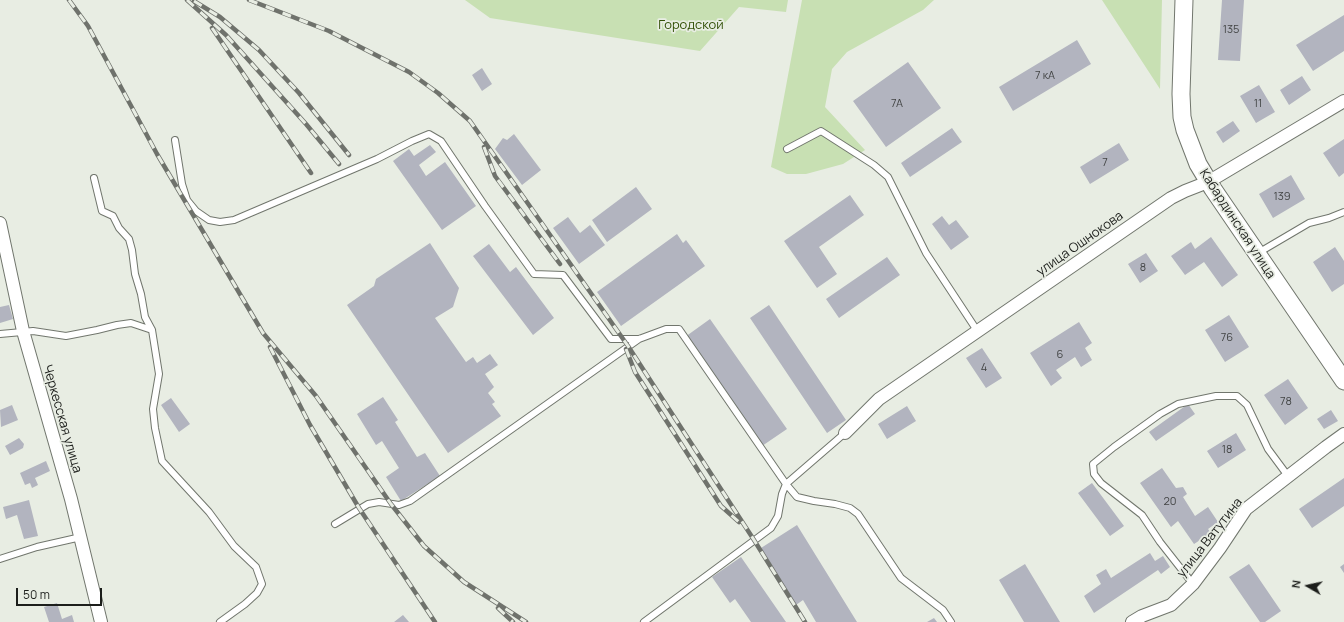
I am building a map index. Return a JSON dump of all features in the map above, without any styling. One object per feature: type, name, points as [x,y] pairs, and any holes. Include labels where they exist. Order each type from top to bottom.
[{"type":"main road","name":"Кабардинская улица","points":[[1184,0],[1181,87],[1182,116],[1191,148],[1208,182],[1344,381]]},
{"type":"street","name":"улица Ошнокова","points":[[846,433],[879,399],[1171,198],[1208,182],[1344,100]]},
{"type":"street","name":"Черкесская улица","points":[[0,223],[23,331],[81,537],[101,622]]},
{"type":"street","name":"улица Ватутина","points":[[1132,622],[1142,616],[1172,605],[1193,584],[1220,548],[1246,509],[1326,446],[1344,434]]},
{"type":"lane","points":[[787,149],[821,131],[874,165],[888,177],[926,252],[978,332]]},
{"type":"lane","points":[[175,140],[182,184],[187,200],[196,211],[208,220],[220,222],[234,220],[430,134],[441,141],[534,274],[562,275],[611,339],[639,339]]},
{"type":"lane","points":[[94,178],[102,210],[113,216],[119,228],[129,239],[145,317],[152,330],[159,374],[153,409],[155,428],[162,462],[209,512],[234,546],[256,567],[262,584],[257,593],[245,604],[220,622]]},
{"type":"lane","points":[[1256,254],[1309,223],[1329,218],[1344,212]]},
{"type":"lane","points":[[0,334],[33,331],[66,336],[131,323],[152,330]]},
{"type":"lane","points":[[335,524],[368,504],[378,502],[399,505],[410,501],[639,339],[666,329],[679,329],[786,484],[797,497],[850,508],[858,514],[901,578],[943,610],[951,622]]},
{"type":"lane","points":[[1193,584],[1160,542],[1142,515],[1101,483],[1094,474],[1093,464],[1160,414],[1178,404],[1216,396],[1237,396],[1247,405],[1268,449],[1288,476]]},
{"type":"lane","points":[[644,622],[771,528],[778,516],[782,494],[786,484],[846,433]]},
{"type":"lane","points":[[0,559],[37,547],[81,537]]},
{"type":"green space","name":"Городской","points":[[465,0],[788,0],[786,12],[739,7],[700,51],[490,18]]},
{"type":"green space","points":[[802,0],[934,0],[923,10],[847,52],[832,69],[825,107],[865,150],[843,164],[806,174],[787,174],[771,167]]},
{"type":"green space","points":[[1102,0],[1162,0],[1160,89]]},
{"type":"building","points":[[1222,0],[1244,0],[1240,61],[1218,60]]},
{"type":"building","points":[[1344,15],[1344,51],[1313,71],[1296,45]]},
{"type":"building","points":[[1077,40],[1091,64],[1013,111],[999,87]]},
{"type":"building","points":[[908,62],[941,108],[886,147],[853,101]]},
{"type":"building","points":[[482,68],[492,84],[482,91],[472,75]]},
{"type":"building","points":[[1302,76],[1311,90],[1289,105],[1280,90]]},
{"type":"building","points":[[1259,85],[1275,112],[1256,123],[1240,96]]},
{"type":"building","points":[[1233,121],[1240,131],[1223,143],[1216,132]]},
{"type":"building","points":[[952,128],[962,142],[910,177],[901,163]]},
{"type":"building","points":[[514,134],[541,170],[522,185],[495,149],[503,138],[507,140]]},
{"type":"building","points":[[1344,139],[1344,173],[1339,177],[1323,153]]},
{"type":"building","points":[[1119,143],[1129,160],[1090,184],[1080,167]]},
{"type":"building","points":[[430,145],[436,152],[419,165],[426,176],[445,162],[476,206],[442,230],[393,161],[409,149],[414,156]]},
{"type":"building","points":[[1291,175],[1305,199],[1273,218],[1259,194]]},
{"type":"building","points":[[636,187],[652,209],[607,242],[592,220]]},
{"type":"building","points":[[850,195],[864,215],[819,247],[837,274],[817,288],[784,241]]},
{"type":"building","points":[[942,216],[949,225],[956,220],[969,237],[951,250],[932,224]]},
{"type":"building","points":[[568,217],[580,233],[590,225],[605,245],[579,264],[553,228]]},
{"type":"building","points":[[677,234],[683,243],[686,240],[705,266],[621,326],[597,292]]},
{"type":"building","points":[[1211,237],[1238,275],[1222,287],[1204,262],[1185,275],[1171,256],[1191,242],[1195,249]]},
{"type":"building","points":[[430,243],[459,288],[453,307],[435,318],[466,362],[473,357],[477,363],[490,354],[498,365],[485,374],[494,387],[488,393],[495,402],[492,404],[501,416],[448,453],[347,305],[374,286],[376,279]]},
{"type":"building","points":[[489,244],[510,272],[516,267],[554,318],[533,335],[473,256]]},
{"type":"building","points":[[1335,247],[1344,261],[1344,284],[1332,292],[1313,262]]},
{"type":"building","points":[[1146,253],[1158,271],[1140,283],[1128,264]]},
{"type":"building","points":[[887,257],[900,275],[839,318],[826,299]]},
{"type":"building","points":[[9,305],[13,319],[0,323],[0,307]]},
{"type":"building","points":[[769,305],[846,420],[827,433],[750,318]]},
{"type":"building","points":[[1229,315],[1249,347],[1225,362],[1205,330]]},
{"type":"building","points":[[710,319],[787,429],[762,446],[685,337]]},
{"type":"building","points":[[1079,322],[1092,343],[1085,348],[1092,360],[1081,367],[1075,357],[1056,370],[1062,378],[1051,386],[1030,353]]},
{"type":"building","points":[[982,348],[1002,378],[986,388],[966,358]]},
{"type":"building","points":[[1288,379],[1308,408],[1285,425],[1264,395]]},
{"type":"building","points":[[383,397],[398,420],[395,422],[417,457],[425,453],[440,476],[401,501],[386,477],[399,468],[382,441],[376,445],[357,414]]},
{"type":"building","points":[[171,398],[190,424],[179,432],[161,405]]},
{"type":"building","points":[[1188,404],[1195,414],[1156,441],[1149,432]]},
{"type":"building","points":[[12,405],[18,420],[1,427],[0,410]]},
{"type":"building","points":[[907,406],[916,421],[887,439],[878,424]]},
{"type":"building","points":[[1331,410],[1338,421],[1324,429],[1317,419]]},
{"type":"building","points":[[1236,433],[1246,450],[1218,468],[1207,451]]},
{"type":"building","points":[[19,438],[24,444],[23,448],[10,455],[5,446]]},
{"type":"building","points":[[46,461],[50,471],[35,478],[38,485],[32,488],[30,483],[25,485],[20,473]]},
{"type":"building","points":[[1162,468],[1176,488],[1183,487],[1187,494],[1183,497],[1195,516],[1208,507],[1218,522],[1208,529],[1211,533],[1194,544],[1178,521],[1171,527],[1140,483]]},
{"type":"building","points":[[1344,478],[1344,506],[1312,528],[1299,509]]},
{"type":"building","points":[[1092,483],[1124,526],[1110,536],[1078,493]]},
{"type":"building","points":[[29,500],[38,536],[24,539],[17,515],[6,519],[3,507]]},
{"type":"building","points":[[797,525],[857,622],[816,622],[803,600],[796,605],[761,548]]},
{"type":"building","points":[[1150,553],[1155,561],[1163,556],[1170,567],[1161,574],[1158,570],[1094,613],[1084,596],[1101,584],[1096,575],[1106,569],[1111,578]]},
{"type":"building","points":[[741,557],[786,622],[751,622],[735,599],[730,603],[712,577]]},
{"type":"building","points":[[1025,564],[1060,622],[1024,622],[999,580]]},
{"type":"building","points":[[1249,564],[1281,611],[1265,622],[1260,622],[1229,577]]},
{"type":"building","points":[[1344,564],[1344,573],[1340,567]]},
{"type":"building","points":[[57,603],[62,619],[72,615],[74,622],[49,622],[44,607]]},
{"type":"building","points":[[403,615],[409,622],[394,622]]},
{"type":"building","points":[[934,618],[937,622],[927,622]]},
{"type":"railway","points":[[69,0],[88,26],[157,154],[263,333],[316,396],[391,504],[424,546],[464,582],[526,622]]},
{"type":"railway","points":[[187,0],[226,35],[306,124],[339,164]]},
{"type":"railway","points":[[249,0],[329,31],[409,72],[438,93],[470,121],[628,346],[754,540],[805,622]]},
{"type":"railway","points":[[194,1],[220,17],[259,50],[299,93],[349,155]]},
{"type":"railway","points":[[212,28],[311,173]]},
{"type":"railway","points":[[484,147],[495,176],[560,264]]},
{"type":"railway","points":[[270,347],[310,425],[359,508],[435,622]]},
{"type":"railway","points":[[626,349],[635,372],[721,506],[739,522]]},
{"type":"railway","points":[[498,608],[513,622]]}]
